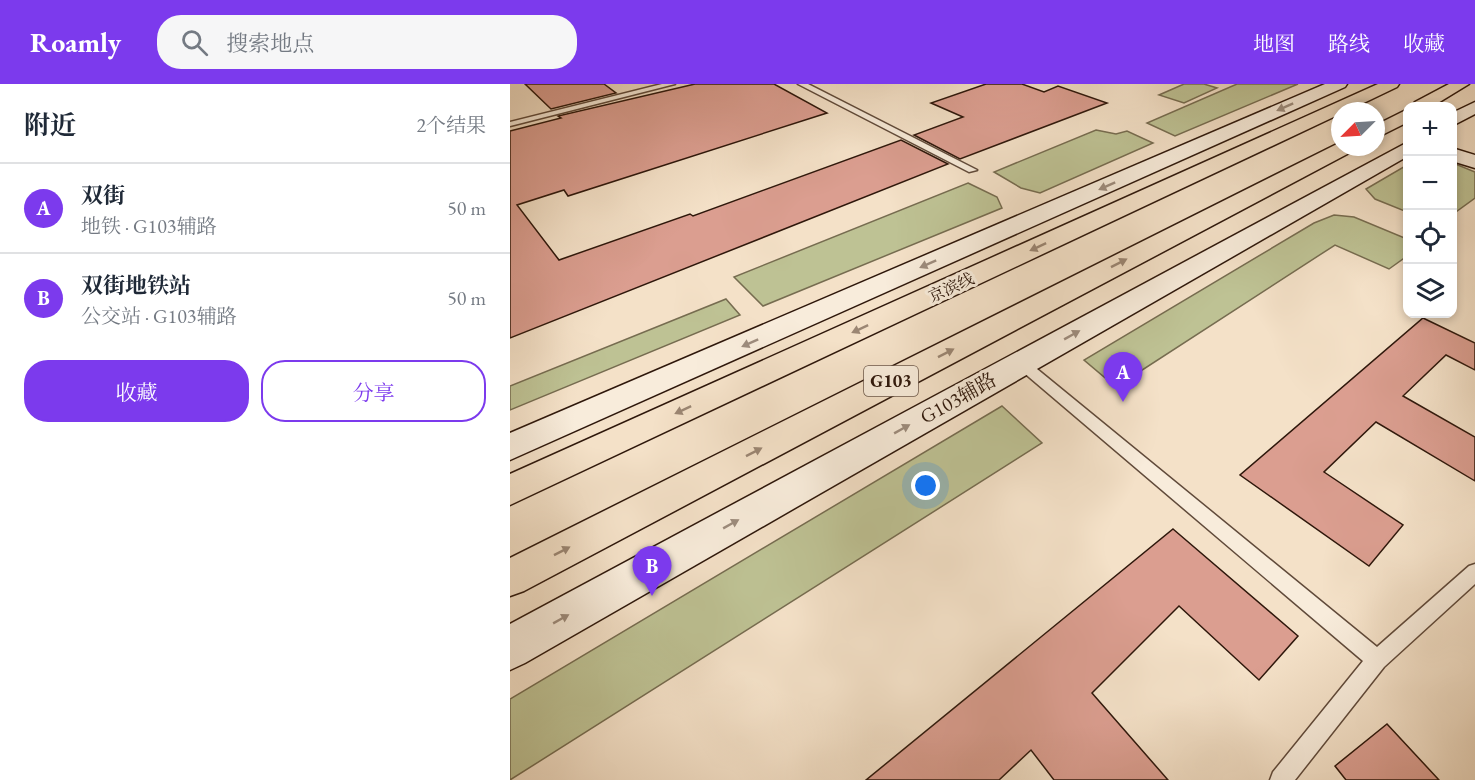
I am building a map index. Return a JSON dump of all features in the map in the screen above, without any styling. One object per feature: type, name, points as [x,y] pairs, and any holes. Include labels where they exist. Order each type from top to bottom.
[{"type":"highway","name":"京滨线","points":[[510,490],[1391,84]]},
{"type":"highway","points":[[1428,102],[1461,84]]},
{"type":"highway","points":[[1385,127],[1403,116]]},
{"type":"highway","name":"G103","points":[[510,578],[1331,154]]},
{"type":"street","points":[[510,447],[1339,84]]},
{"type":"street","points":[[1457,118],[1475,107]]},
{"type":"street","name":"G103辅路","points":[[510,648],[1403,150]]},
{"type":"street","points":[[1457,156],[1475,162]]},
{"type":"lane","points":[[510,124],[671,84]]},
{"type":"lane","points":[[802,84],[972,170]]},
{"type":"lane","points":[[1021,363],[1377,660]]},
{"type":"lane","points":[[1281,780],[1377,660],[1475,572]]},
{"type":"green space","points":[[1184,84],[1204,84],[1217,88],[1184,103],[1159,95]]},
{"type":"green space","points":[[1237,84],[1298,84],[1175,136],[1147,123]]},
{"type":"green space","points":[[1096,130],[1116,134],[1127,131],[1153,143],[1040,193],[1021,188],[994,172]]},
{"type":"green space","points":[[1457,165],[1475,172],[1475,198],[1457,211]]},
{"type":"green space","points":[[1403,167],[1403,210],[1375,199],[1366,189]]},
{"type":"green space","points":[[968,183],[997,197],[1002,208],[763,306],[734,277]]},
{"type":"green space","points":[[1334,215],[1354,217],[1403,237],[1403,259],[1389,269],[1335,245],[1116,387],[1084,360],[1314,223]]},
{"type":"green space","points":[[726,299],[740,315],[510,410],[510,386]]},
{"type":"green space","points":[[1002,406],[1042,443],[510,780],[510,699]]},
{"type":"building","points":[[525,84],[604,84],[616,93],[551,109]]},
{"type":"building","points":[[695,84],[774,84],[827,113],[568,196],[564,190],[517,205],[559,260],[690,214],[693,216],[901,140],[948,164],[510,338],[510,131],[561,118],[558,116]]},
{"type":"building","points":[[986,84],[1022,84],[1044,92],[1058,86],[1107,103],[960,159],[914,135],[963,117],[931,103]]},
{"type":"building","points":[[1423,318],[1475,343],[1475,370],[1446,355],[1403,396],[1475,437],[1475,481],[1376,422],[1324,472],[1403,525],[1369,566],[1240,475]]},
{"type":"building","points":[[1173,529],[1298,636],[1259,680],[1179,606],[1092,693],[1168,780],[1054,780],[1031,750],[999,780],[866,780]]},
{"type":"building","points":[[1387,724],[1439,780],[1346,780],[1335,766]]},
{"type":"place","name":"双街","points":[[1123,402]]},
{"type":"place","name":"双街地铁站","points":[[652,596]]}]
